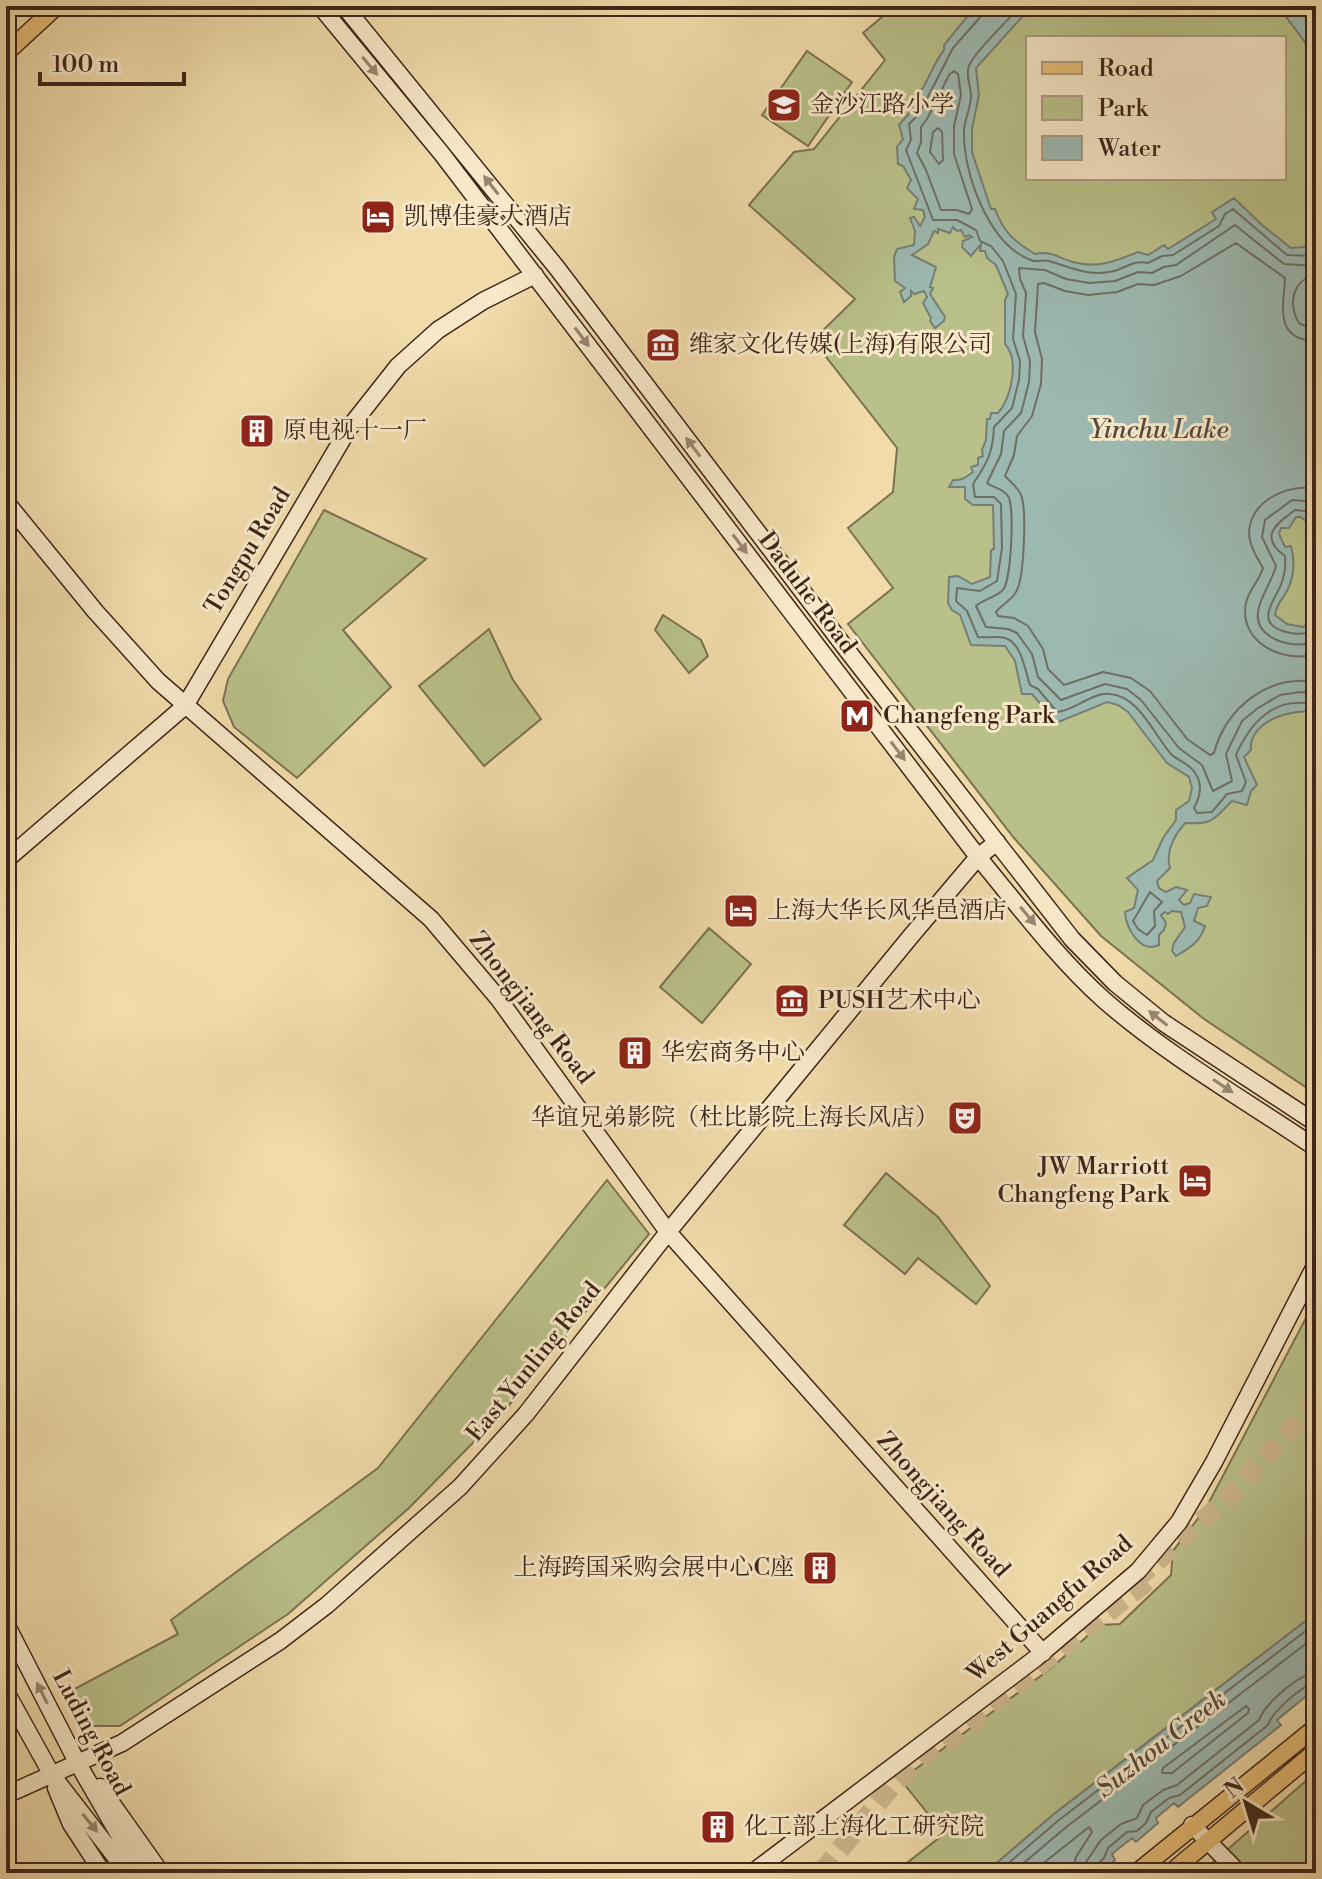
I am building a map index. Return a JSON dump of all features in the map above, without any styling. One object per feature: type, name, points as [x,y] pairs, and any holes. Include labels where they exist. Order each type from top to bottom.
[{"type":"main road","points":[[6,40],[44,6]]},
{"type":"main road","points":[[6,53],[57,6]]},
{"type":"main road","name":"Daduhe Road","points":[[320,6],[409,113],[535,275],[978,857],[1070,966],[1102,999],[1152,1039],[1316,1148]]},
{"type":"main road","name":"Daduhe Road","points":[[344,6],[547,256],[1072,939],[1115,983],[1164,1023],[1316,1123]]},
{"type":"main road","name":"Tongpu Road","points":[[6,860],[185,706],[349,428],[398,366],[438,330],[483,301],[535,275]]},
{"type":"main road","name":"Zhongjiang Road","points":[[6,502],[134,656],[185,706],[431,919],[498,998],[668,1232],[1043,1653]]},
{"type":"main road","name":"East Yunling Road","points":[[6,1795],[122,1743],[280,1641],[327,1605],[460,1487],[526,1414],[668,1232],[978,857],[997,842]]},
{"type":"main road","name":"West Guangfu Road","points":[[752,1873],[1043,1653],[1138,1571],[1179,1522],[1214,1462],[1316,1264]]},
{"type":"main road","name":"Luding Road","points":[[6,1624],[133,1870]]},
{"type":"main road","name":"Luding Road","points":[[6,1692],[52,1775],[133,1870]]},
{"type":"main road","points":[[1136,1873],[1316,1727]]},
{"type":"main road","points":[[1170,1873],[1316,1751]]},
{"type":"main road","points":[[77,1762],[111,1800],[161,1873]]},
{"type":"main road","points":[[52,1775],[71,1824],[103,1873]]},
{"type":"main road","points":[[1192,1825],[1239,1873]]},
{"type":"green space","name":"Changfeng Park","points":[[895,6],[1316,6],[1316,1094],[1204,1019],[1101,936],[1014,838],[848,624],[893,588],[848,528],[893,492],[897,448],[813,340],[855,299],[749,205],[794,152],[814,149],[885,60],[863,33]]},
{"type":"green space","points":[[807,51],[852,82],[808,146],[762,115]]},
{"type":"green space","points":[[324,510],[426,559],[343,630],[391,687],[297,778],[234,727],[223,701],[228,679]]},
{"type":"green space","points":[[663,615],[701,640],[708,656],[689,673],[655,630]]},
{"type":"green space","points":[[489,629],[513,680],[541,719],[484,766],[419,686]]},
{"type":"green space","points":[[709,928],[751,964],[702,1023],[660,987]]},
{"type":"green space","points":[[886,1173],[938,1217],[990,1286],[976,1304],[918,1258],[905,1274],[844,1225]]},
{"type":"green space","points":[[607,1180],[649,1234],[506,1409],[409,1508],[288,1614],[120,1726],[93,1726],[65,1694],[178,1634],[171,1620],[378,1468]]},
{"type":"green space","points":[[1316,1299],[1316,1613],[1054,1814],[985,1873],[894,1873],[944,1834],[901,1780],[1050,1669],[1100,1625],[1120,1624],[1171,1575],[1173,1551],[1206,1508]]},
{"type":"green space","points":[[1316,1772],[1316,1873],[1196,1873],[1203,1871]]},
{"type":"water","name":"Yinchu Lake","points":[[982,6],[1032,6],[976,68],[979,95],[972,129],[972,152],[991,209],[995,209],[1010,236],[1021,245],[1035,254],[1050,254],[1090,265],[1114,261],[1138,252],[1148,255],[1164,245],[1168,249],[1216,219],[1212,212],[1234,198],[1291,248],[1316,246],[1316,287],[1312,293],[1311,309],[1316,315],[1316,518],[1307,522],[1296,517],[1289,528],[1281,528],[1279,534],[1285,547],[1291,546],[1293,569],[1289,586],[1275,615],[1287,624],[1303,627],[1316,618],[1316,713],[1285,714],[1264,724],[1244,757],[1257,785],[1251,791],[1247,805],[1232,801],[1208,821],[1185,823],[1174,838],[1169,856],[1170,868],[1157,881],[1159,888],[1166,892],[1176,887],[1187,890],[1179,900],[1184,905],[1190,903],[1194,894],[1211,897],[1207,906],[1198,908],[1194,921],[1205,926],[1200,936],[1176,956],[1172,951],[1174,943],[1185,927],[1181,912],[1161,915],[1166,923],[1159,935],[1159,945],[1152,947],[1140,943],[1131,932],[1126,918],[1125,912],[1134,908],[1138,890],[1127,878],[1153,860],[1176,820],[1176,810],[1189,801],[1192,788],[1189,777],[1167,763],[1128,712],[1118,705],[1107,702],[1056,723],[1049,721],[1048,713],[1032,694],[1022,694],[1015,661],[1005,646],[971,645],[960,615],[948,603],[949,577],[958,576],[972,584],[990,577],[991,550],[994,549],[993,505],[973,505],[965,499],[965,487],[949,487],[953,480],[966,477],[973,472],[971,467],[978,465],[978,458],[983,456],[987,419],[990,419],[991,413],[998,413],[1010,389],[1012,359],[1005,344],[1005,300],[1008,294],[996,265],[987,258],[985,251],[980,251],[981,244],[971,256],[962,247],[963,241],[972,237],[965,237],[961,230],[953,227],[950,233],[938,229],[938,233],[934,231],[928,244],[912,255],[936,267],[930,294],[945,317],[944,321],[935,328],[930,321],[923,303],[927,297],[924,291],[914,294],[911,291],[911,296],[904,302],[900,292],[905,288],[895,281],[894,257],[897,249],[914,245],[915,231],[910,218],[914,217],[920,226],[925,217],[923,210],[914,209],[918,199],[907,188],[911,180],[903,166],[898,164],[897,147],[903,139],[899,125],[912,110],[913,100],[926,83],[944,45],[967,17]]},
{"type":"water","points":[[1278,6],[1316,6],[1316,57]]},
{"type":"water","name":"Suzhou Creek","points":[[1316,1613],[1316,1688],[1277,1720],[1281,1725],[1178,1807],[1174,1803],[1156,1818],[1158,1823],[1136,1842],[1132,1838],[1112,1854],[1115,1860],[1099,1873],[985,1873],[1054,1814]]},
{"type":"tunnel","points":[[1134,1581],[1225,1501],[1316,1402]]},
{"type":"tunnel","points":[[945,1745],[1042,1663],[1150,1579]]},
{"type":"tunnel","points":[[821,1873],[891,1787],[951,1730]]},
{"type":"place","name":"金沙江路小学","points":[[784,105]]},
{"type":"place","name":"凯博佳豪大酒店","points":[[378,217]]},
{"type":"place","name":"维家文化传媒(上海)有限公司","points":[[663,345]]},
{"type":"place","name":"原电视十一厂","points":[[257,431]]},
{"type":"place","name":"Changfeng Park","points":[[857,716]]},
{"type":"place","name":"上海大华长风华邑酒店","points":[[741,911]]},
{"type":"place","name":"PUSH艺术中心","points":[[792,1001]]},
{"type":"place","name":"华宏商务中心","points":[[635,1053]]},
{"type":"place","name":"华谊兄弟影院（杜比影院上海长风店）","points":[[965,1118]]},
{"type":"place","name":"JW Marriott Changfeng Park","points":[[1195,1181]]},
{"type":"place","name":"上海跨国采购会展中心C座","points":[[820,1568]]},
{"type":"place","name":"化工部上海化工研究院","points":[[718,1827]]}]
